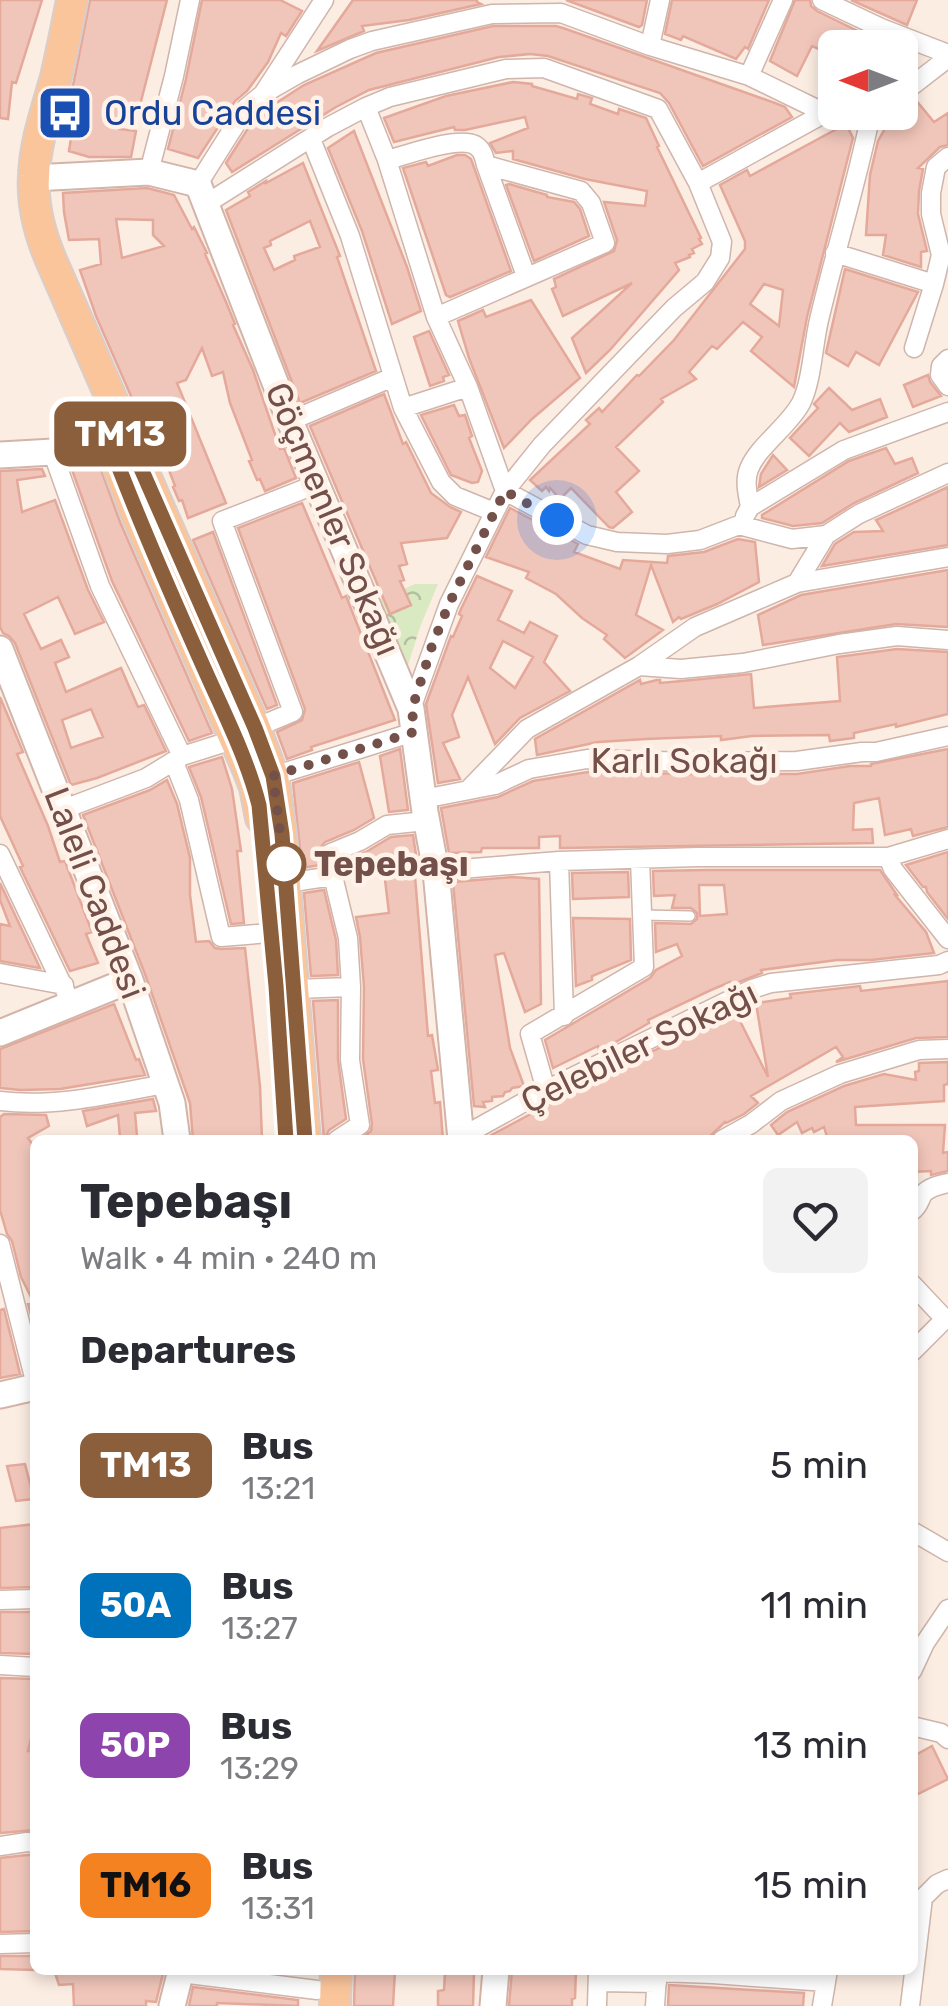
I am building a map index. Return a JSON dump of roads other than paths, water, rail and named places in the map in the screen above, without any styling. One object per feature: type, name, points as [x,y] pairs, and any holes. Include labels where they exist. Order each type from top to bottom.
[{"type":"main road","points":[[26,178],[19,154],[24,122],[52,32],[56,0]]},
{"type":"main road","points":[[72,0],[62,54],[26,178],[22,214],[30,247],[75,366],[117,435],[137,515],[245,734],[273,776],[282,834],[280,895],[270,934],[286,1135]]},
{"type":"main road","points":[[245,734],[280,895],[294,989],[305,1135]]},
{"type":"street","points":[[149,172],[190,0]]},
{"type":"street","points":[[650,46],[660,0]]},
{"type":"street","points":[[749,76],[783,0]]},
{"type":"street","points":[[822,0],[948,56],[918,80]]},
{"type":"street","points":[[263,94],[315,3]]},
{"type":"street","points":[[202,194],[246,108],[263,94],[350,49],[491,7],[561,13],[569,8],[650,46],[749,76],[825,112],[698,183]]},
{"type":"street","points":[[26,178],[149,172],[202,194],[390,97],[506,69],[544,68],[658,109],[698,183],[722,242],[720,258],[704,282],[566,419],[505,491],[449,604],[413,720],[273,776]]},
{"type":"street","points":[[366,107],[387,160],[436,317],[468,386],[505,491],[587,535],[617,542],[667,544],[700,540],[740,524],[750,507],[844,450],[948,412]]},
{"type":"street","points":[[750,507],[746,480],[749,467],[802,402],[807,386],[813,345],[868,130]]},
{"type":"street","points":[[311,139],[350,236],[403,408],[441,482],[455,496],[494,512]]},
{"type":"street","points":[[387,160],[459,142],[473,144],[484,153],[526,276]]},
{"type":"street","points":[[914,348],[941,255],[931,214],[932,193],[936,167],[948,157]]},
{"type":"street","points":[[436,317],[606,244],[590,203],[581,191],[486,166]]},
{"type":"street","name":"Göçmenler Sokağı","points":[[202,194],[413,720],[436,871],[459,1135]]},
{"type":"street","points":[[835,254],[934,284]]},
{"type":"street","points":[[948,359],[940,375],[948,386]]},
{"type":"street","points":[[290,420],[393,377]]},
{"type":"street","points":[[403,408],[468,386]]},
{"type":"street","points":[[0,445],[86,434],[117,435]]},
{"type":"street","points":[[0,454],[88,450],[117,435]]},
{"type":"street","points":[[52,451],[100,586],[178,759],[221,938],[270,934]]},
{"type":"street","points":[[740,524],[792,539],[826,535],[859,514],[948,474]]},
{"type":"street","points":[[64,810],[293,712],[222,522],[317,484]]},
{"type":"street","points":[[798,583],[826,535]]},
{"type":"street","points":[[469,789],[527,729],[639,666],[695,627],[798,583],[948,558]]},
{"type":"street","points":[[639,666],[681,669],[743,663],[896,636],[948,640]]},
{"type":"street","name":"Laleli Caddesi","points":[[0,649],[130,980],[172,1103],[176,1135]]},
{"type":"street","name":"Karlı Sokağı","points":[[333,876],[331,853],[469,789],[494,785],[529,769],[587,759],[798,761],[876,752],[948,736]]},
{"type":"street","points":[[436,871],[559,860],[888,858],[948,840]]},
{"type":"street","points":[[0,855],[67,994]]},
{"type":"street","points":[[888,858],[948,939]]},
{"type":"street","points":[[546,1090],[530,1034],[644,967],[640,859]]},
{"type":"street","points":[[559,860],[564,1016]]},
{"type":"street","points":[[280,895],[333,876],[348,938],[350,1060],[360,1125],[345,1135]]},
{"type":"street","name":"Çelebiler Sokağı","points":[[466,1135],[546,1090],[752,989],[771,983],[948,961]]},
{"type":"street","points":[[0,973],[67,994]]},
{"type":"street","points":[[0,1033],[67,994],[130,980]]},
{"type":"street","points":[[294,989],[351,987]]},
{"type":"street","points":[[731,1135],[781,1101],[840,1074],[919,1050],[948,1049]]},
{"type":"street","points":[[0,1102],[86,1098],[164,1084]]},
{"type":"street","points":[[918,1207],[932,1187],[948,1183]]},
{"type":"street","points":[[0,1244],[30,1364]]},
{"type":"street","points":[[918,1291],[944,1319],[918,1346]]},
{"type":"street","points":[[0,1395],[30,1386]]},
{"type":"street","points":[[918,1534],[948,1552]]},
{"type":"street","points":[[0,1600],[30,1599]]},
{"type":"street","points":[[919,1639],[948,1608]]},
{"type":"street","points":[[0,1665],[30,1667]]},
{"type":"street","points":[[918,1727],[942,1733],[948,1739]]},
{"type":"street","points":[[0,1846],[30,1842]]},
{"type":"street","points":[[918,1940],[923,1898],[948,1878]]},
{"type":"street","points":[[0,1944],[30,1942]]},
{"type":"street","points":[[172,2006],[180,1975]]},
{"type":"street","points":[[215,1975],[324,1988]]},
{"type":"street","points":[[493,2006],[496,1975]]},
{"type":"street","points":[[597,2006],[598,1976],[657,1975],[656,2006]]},
{"type":"street","points":[[798,1975],[827,1976],[822,2006]]},
{"type":"street","points":[[910,2006],[914,1975]]},
{"type":"lane","points":[[642,915],[690,916]]},
{"type":"place","name":"Ordu Caddesi","points":[[65,113]]},
{"type":"place","name":"Tepebaşı","points":[[284,864]]}]
